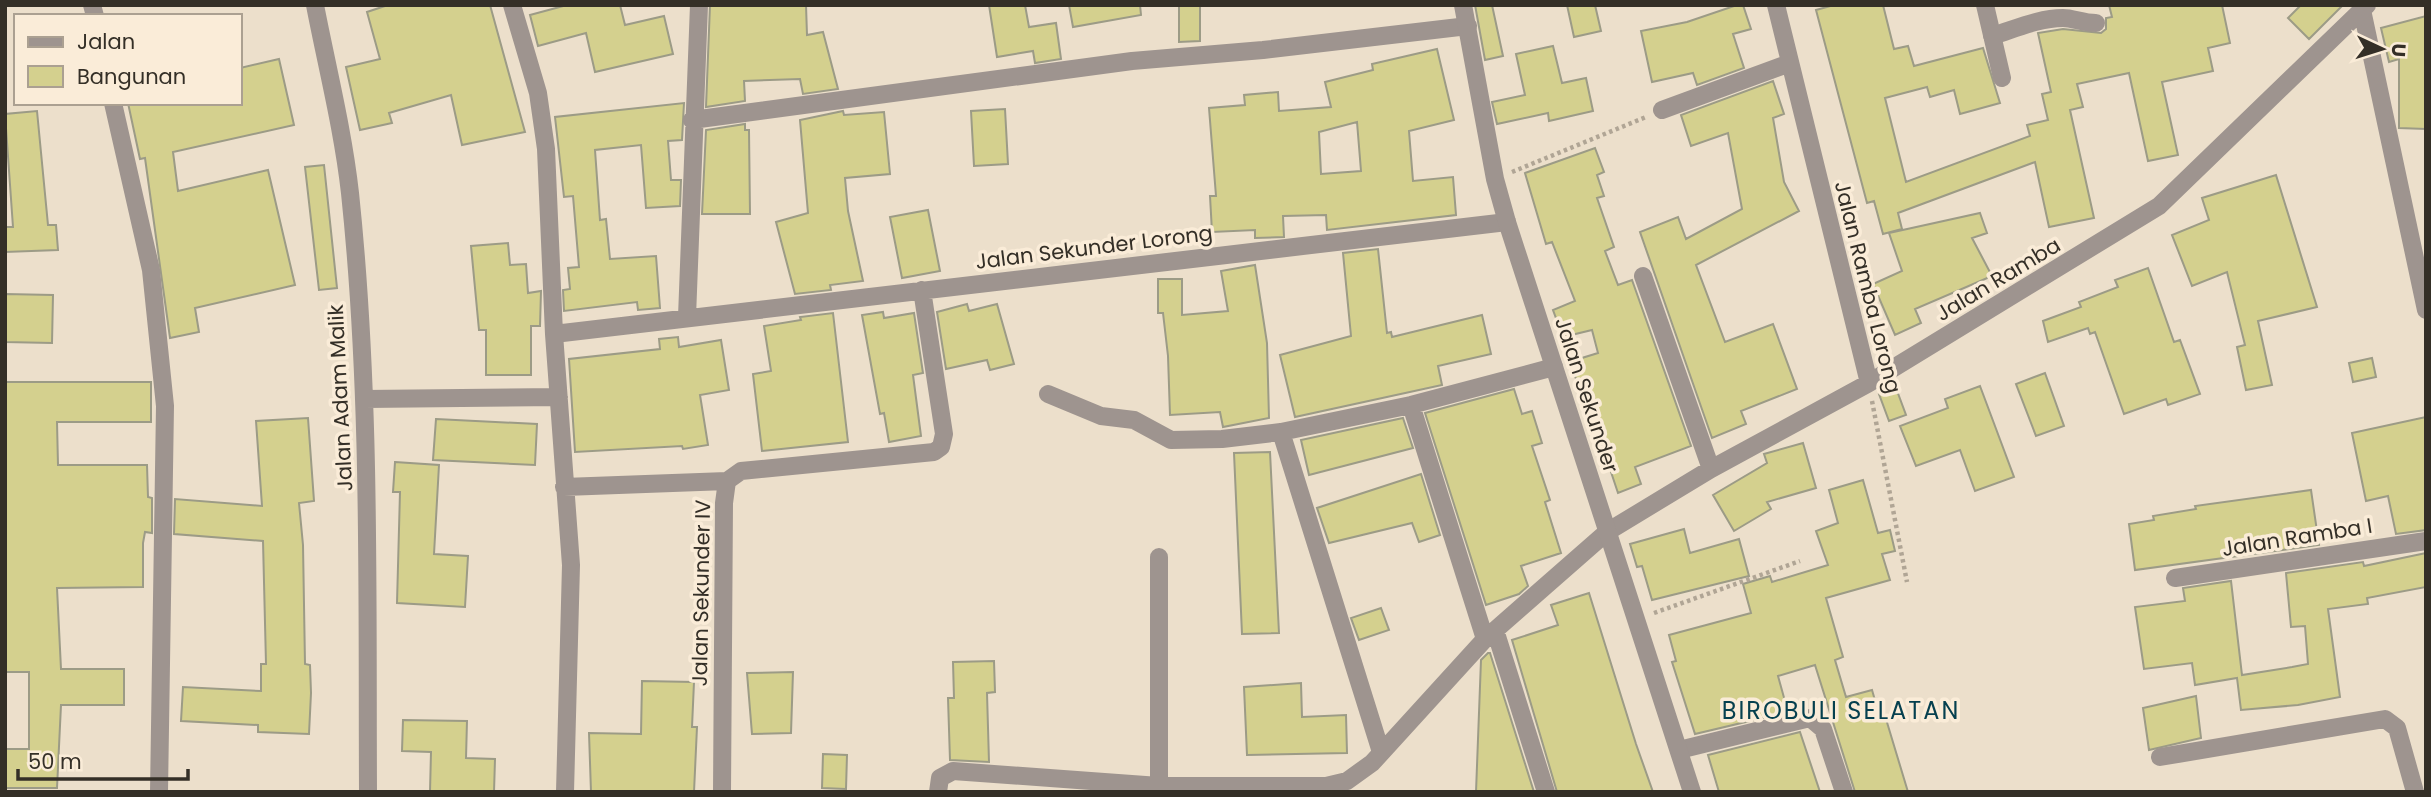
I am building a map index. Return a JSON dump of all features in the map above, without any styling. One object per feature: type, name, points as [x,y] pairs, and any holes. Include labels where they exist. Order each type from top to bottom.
[{"type":"street","name":"Jalan Adam Malik","points":[[314,5],[350,192],[365,399],[369,522],[368,792]]},
{"type":"street","points":[[512,5],[541,109],[571,565],[565,792]]},
{"type":"street","points":[[687,317],[692,120],[699,5]]},
{"type":"street","name":"Jalan Sekunder","points":[[1463,5],[1495,179],[1507,222],[1692,792]]},
{"type":"street","name":"Jalan Ramba Lorong","points":[[1776,5],[1869,383]]},
{"type":"street","points":[[1985,5],[2002,78]]},
{"type":"street","points":[[2365,8],[2419,245],[2426,310]]},
{"type":"street","name":"Jalan Ramba","points":[[1607,532],[1711,469],[1869,383],[2160,206],[2365,8]]},
{"type":"street","points":[[1992,36],[2040,20],[2067,17],[2079,23],[2096,23]]},
{"type":"street","points":[[692,120],[1132,61],[1263,50],[1468,26]]},
{"type":"street","points":[[1662,110],[1790,63]]},
{"type":"street","points":[[113,105],[151,270],[165,406],[159,792]]},
{"type":"street","name":"Jalan Sekunder Lorong","points":[[554,334],[1507,222]]},
{"type":"street","points":[[1643,276],[1711,469]]},
{"type":"street","name":"Jalan Sekunder IV","points":[[722,792],[724,503],[727,481],[741,471],[934,452],[941,447],[944,434],[922,290]]},
{"type":"street","points":[[1048,394],[1101,416],[1134,421],[1171,440],[1281,432],[1411,405],[1554,367]]},
{"type":"street","points":[[365,399],[559,397]]},
{"type":"street","points":[[1411,405],[1546,792]]},
{"type":"street","points":[[1281,432],[1381,752]]},
{"type":"street","points":[[564,487],[727,481]]},
{"type":"street","points":[[938,792],[940,778],[953,771],[1158,786],[1326,786],[1356,775],[1381,752],[1490,635],[1607,532]]},
{"type":"street","name":"Jalan Ramba I","points":[[2175,578],[2426,541]]},
{"type":"street","points":[[1158,786],[1159,557]]},
{"type":"street","points":[[1679,750],[1810,718],[1823,729],[1844,792]]},
{"type":"street","points":[[2160,757],[2385,719],[2398,728],[2415,792]]},
{"type":"path","points":[[1495,179],[1662,110]]},
{"type":"path","name":"Jalan Ramba Lorong","points":[[1869,383],[1907,582]]},
{"type":"path","points":[[1636,619],[1800,561]]},
{"type":"building","points":[[388,5],[490,5],[525,132],[462,145],[451,95],[389,113],[392,123],[360,130],[346,67],[380,59],[367,12]]},
{"type":"building","points":[[567,5],[620,5],[625,25],[664,16],[673,54],[595,72],[586,33],[538,46],[530,15]]},
{"type":"building","points":[[710,5],[806,5],[807,35],[823,32],[838,89],[803,94],[800,79],[744,81],[745,101],[706,107]]},
{"type":"building","points":[[989,5],[1025,5],[1029,27],[1056,23],[1061,59],[1035,63],[1033,51],[997,57]]},
{"type":"building","points":[[1069,5],[1140,5],[1141,15],[1073,27]]},
{"type":"building","points":[[1179,5],[1200,5],[1200,41],[1179,42]]},
{"type":"building","points":[[1475,5],[1492,5],[1503,56],[1485,60]]},
{"type":"building","points":[[1567,5],[1595,5],[1601,31],[1574,37]]},
{"type":"building","points":[[1743,5],[1751,29],[1733,34],[1744,68],[1697,85],[1693,73],[1652,82],[1641,31],[1687,22]]},
{"type":"building","points":[[1834,5],[1883,5],[1894,49],[1908,46],[1914,66],[1983,48],[2000,103],[1960,114],[1954,90],[1930,97],[1927,87],[1885,98],[1906,182],[2030,136],[2027,125],[2048,120],[2042,94],[2051,92],[2038,33],[2063,29],[2101,33],[2106,29],[2106,18],[2112,17],[2109,5],[2222,5],[2230,43],[2208,48],[2213,71],[2162,82],[2178,155],[2148,161],[2129,73],[2077,84],[2083,107],[2070,110],[2094,218],[2049,227],[2035,162],[1898,213],[1902,229],[1883,234],[1874,201],[1867,203],[1816,10]]},
{"type":"building","points":[[2301,5],[2343,5],[2309,39],[2288,18]]},
{"type":"building","points":[[2426,16],[2426,129],[2399,128],[2399,59],[2389,62],[2381,28]]},
{"type":"building","points":[[1553,46],[1562,83],[1586,78],[1593,111],[1549,121],[1548,113],[1497,124],[1492,102],[1525,95],[1516,54]]},
{"type":"building","points":[[1437,49],[1454,120],[1409,131],[1413,181],[1453,177],[1456,215],[1327,230],[1326,215],[1283,216],[1284,237],[1255,238],[1255,230],[1212,232],[1210,196],[1216,196],[1209,108],[1245,105],[1244,95],[1278,92],[1279,111],[1331,107],[1325,82],[1373,70],[1372,64]],"holes":[[[1357,122],[1361,171],[1321,174],[1319,132]]]},
{"type":"building","points":[[279,59],[294,125],[173,152],[178,191],[268,170],[295,285],[195,308],[199,332],[170,338],[145,158],[140,159],[128,105],[242,105],[242,68]]},
{"type":"building","points":[[1773,81],[1784,114],[1773,118],[1784,182],[1799,211],[1696,265],[1725,342],[1773,324],[1797,389],[1741,411],[1746,424],[1712,438],[1640,232],[1678,217],[1686,239],[1742,209],[1728,133],[1691,146],[1681,115]]},
{"type":"building","points":[[684,103],[682,140],[668,141],[671,180],[681,180],[680,206],[646,208],[641,145],[595,150],[600,220],[606,219],[610,259],[656,256],[660,308],[638,310],[637,302],[564,311],[563,290],[570,289],[568,268],[579,267],[573,196],[564,197],[555,117]]},
{"type":"building","points":[[1005,109],[1008,164],[974,166],[971,111]]},
{"type":"building","points":[[37,111],[48,225],[56,225],[58,250],[5,252],[5,227],[13,227],[5,114]]},
{"type":"building","points":[[843,111],[844,115],[884,112],[890,174],[845,178],[848,211],[863,281],[830,285],[831,290],[795,294],[776,222],[808,213],[800,120]]},
{"type":"building","points":[[745,124],[745,130],[749,130],[750,214],[702,214],[706,130]]},
{"type":"building","points":[[1595,148],[1604,172],[1597,175],[1604,196],[1597,198],[1614,247],[1605,251],[1618,285],[1632,280],[1691,446],[1635,467],[1641,484],[1618,493],[1610,469],[1613,468],[1569,362],[1598,353],[1592,330],[1563,337],[1553,310],[1575,301],[1552,242],[1546,244],[1525,173]]},
{"type":"building","points":[[324,165],[337,288],[319,290],[305,167]]},
{"type":"building","points":[[2276,175],[2317,307],[2258,321],[2272,385],[2246,390],[2237,347],[2245,345],[2227,272],[2192,286],[2172,235],[2209,220],[2202,198]]},
{"type":"building","points":[[928,210],[940,271],[902,278],[890,217]]},
{"type":"building","points":[[1980,213],[1987,233],[1972,238],[1992,276],[1915,309],[1921,323],[1895,335],[1873,284],[1902,271],[1889,233]]},
{"type":"building","points":[[508,243],[510,265],[526,264],[528,293],[541,291],[540,326],[531,326],[531,375],[486,375],[486,330],[479,330],[471,246]]},
{"type":"building","points":[[1378,249],[1387,333],[1391,332],[1392,337],[1482,315],[1491,354],[1438,366],[1442,385],[1295,417],[1280,355],[1351,336],[1343,253]]},
{"type":"building","points":[[1255,265],[1267,343],[1269,418],[1223,427],[1220,412],[1170,415],[1168,356],[1163,313],[1158,313],[1158,279],[1182,279],[1182,315],[1228,311],[1221,271]]},
{"type":"building","points":[[2148,268],[2174,342],[2180,340],[2200,394],[2168,405],[2166,399],[2124,414],[2095,332],[2090,334],[2088,328],[2048,342],[2043,321],[2081,307],[2079,302],[2118,287],[2115,280]]},
{"type":"building","points":[[5,294],[53,295],[52,343],[5,342]]},
{"type":"building","points":[[967,304],[969,311],[997,304],[1014,364],[990,370],[987,360],[946,369],[937,312]]},
{"type":"building","points":[[883,312],[884,318],[914,313],[923,373],[913,375],[921,436],[889,442],[884,413],[880,414],[862,315]]},
{"type":"building","points":[[833,313],[848,442],[762,451],[753,374],[771,371],[764,326],[801,320],[800,317]]},
{"type":"building","points":[[678,337],[679,347],[721,340],[729,390],[700,395],[708,445],[683,449],[682,446],[575,452],[569,359],[660,349],[659,339]]},
{"type":"building","points":[[2372,358],[2376,377],[2353,382],[2349,363]]},
{"type":"building","points":[[2045,373],[2064,426],[2036,436],[2016,384]]},
{"type":"building","points":[[5,382],[151,382],[151,422],[57,422],[58,465],[147,465],[148,497],[152,498],[152,533],[145,532],[143,543],[143,587],[57,588],[61,669],[124,669],[124,705],[61,705],[57,788],[5,788],[5,749],[29,749],[29,672],[5,672]]},
{"type":"building","points":[[1980,386],[2014,477],[1975,491],[1960,450],[1916,466],[1900,426],[1948,408],[1945,399]]},
{"type":"building","points":[[1896,388],[1906,415],[1889,421],[1879,394]]},
{"type":"building","points":[[1514,389],[1522,414],[1532,411],[1542,443],[1532,446],[1550,500],[1545,502],[1561,553],[1521,566],[1528,586],[1519,594],[1486,605],[1425,413]]},
{"type":"building","points":[[2426,417],[2426,530],[2396,534],[2388,496],[2366,501],[2352,433]]},
{"type":"building","points":[[308,418],[314,501],[299,503],[303,545],[305,664],[310,665],[309,734],[258,732],[258,725],[181,721],[183,687],[261,691],[261,664],[266,664],[263,541],[174,534],[175,499],[262,506],[256,421]]},
{"type":"building","points":[[1403,418],[1413,448],[1309,475],[1301,440]]},
{"type":"building","points":[[436,419],[537,424],[535,465],[433,460]]},
{"type":"building","points":[[1803,443],[1816,488],[1767,502],[1771,509],[1734,531],[1713,495],[1767,463],[1764,454]]},
{"type":"building","points":[[1270,452],[1279,633],[1242,634],[1234,453]]},
{"type":"building","points":[[395,462],[439,465],[434,554],[468,556],[465,607],[397,603],[400,492],[393,492]]},
{"type":"building","points":[[1421,474],[1440,535],[1419,542],[1412,523],[1329,543],[1317,508]]},
{"type":"building","points":[[1863,480],[1878,533],[1890,530],[1895,551],[1882,554],[1890,580],[1826,598],[1843,657],[1835,660],[1846,697],[1872,690],[1881,721],[1886,719],[1908,792],[1855,792],[1815,665],[1778,676],[1788,712],[1695,734],[1672,662],[1676,661],[1669,635],[1751,613],[1743,584],[1770,576],[1772,582],[1828,565],[1816,531],[1838,523],[1829,490]]},
{"type":"building","points":[[2311,490],[2319,545],[2135,570],[2129,524],[2154,520],[2153,516],[2196,509],[2195,506]]},
{"type":"building","points":[[1684,529],[1690,553],[1739,539],[1749,576],[1652,600],[1642,566],[1637,567],[1630,544]]},
{"type":"building","points":[[2426,553],[2426,587],[2367,598],[2368,604],[2328,609],[2340,697],[2298,705],[2241,710],[2237,678],[2195,685],[2192,663],[2144,669],[2135,607],[2185,601],[2183,588],[2231,581],[2242,675],[2292,667],[2308,664],[2305,626],[2291,627],[2286,573],[2363,562],[2364,566]]},
{"type":"building","points":[[1589,593],[1653,792],[1557,792],[1512,640],[1558,625],[1551,605]]},
{"type":"building","points":[[1381,608],[1389,630],[1359,640],[1351,618]]},
{"type":"building","points":[[1488,653],[1534,792],[1476,792],[1481,660]]},
{"type":"building","points":[[994,661],[995,692],[987,693],[989,762],[950,760],[948,698],[954,698],[953,662]]},
{"type":"building","points":[[793,672],[791,733],[752,734],[747,673]]},
{"type":"building","points":[[642,681],[694,682],[692,727],[697,727],[694,792],[591,792],[589,733],[641,734]]},
{"type":"building","points":[[1301,683],[1302,717],[1346,715],[1347,753],[1247,755],[1244,687]]},
{"type":"building","points":[[2196,696],[2201,738],[2149,750],[2143,708]]},
{"type":"building","points":[[403,720],[467,721],[466,758],[495,759],[494,792],[430,792],[431,752],[402,751]]},
{"type":"building","points":[[1800,732],[1820,792],[1719,792],[1708,755]]},
{"type":"building","points":[[823,754],[847,755],[846,789],[822,788]]},
{"type":"district","name":"BIROBULI SELATAN","points":[[1841,710]]}]
